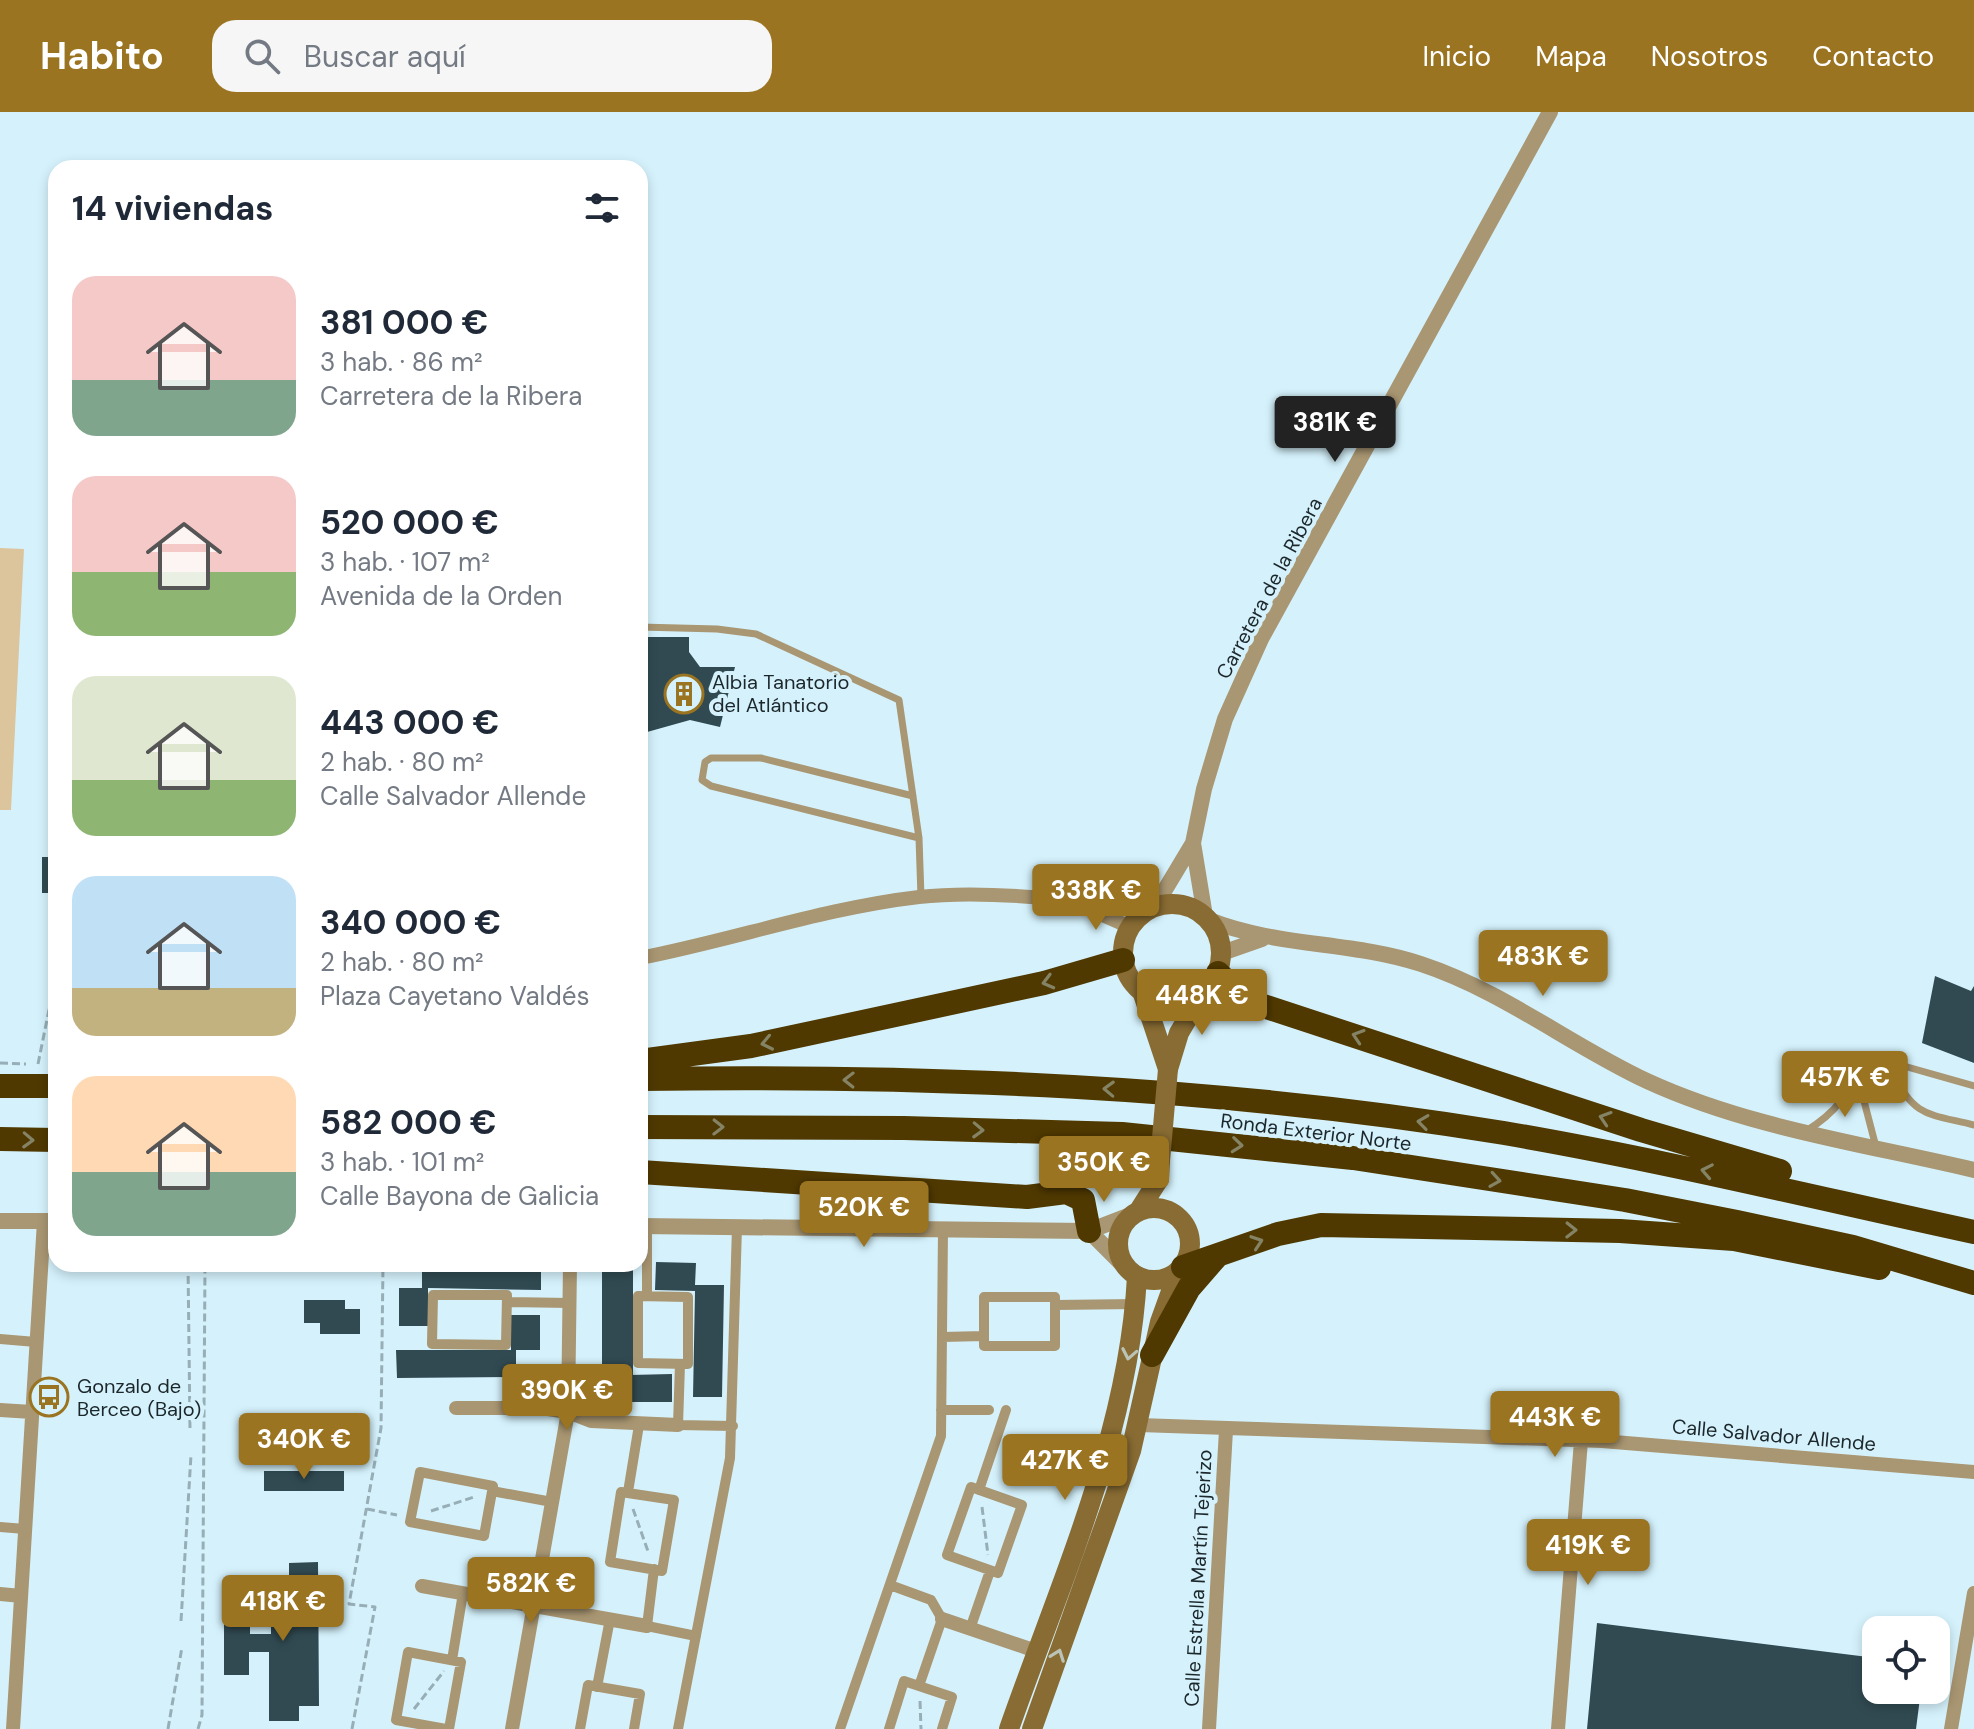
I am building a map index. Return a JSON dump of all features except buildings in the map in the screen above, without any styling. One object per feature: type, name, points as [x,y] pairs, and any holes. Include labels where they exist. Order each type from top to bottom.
[{"type":"highway","points":[[648,1060],[766,1043],[1044,983],[1123,960]]},
{"type":"highway","points":[[1214,972],[1245,1000],[1641,1130],[1868,1194],[1974,1231]]},
{"type":"highway","name":"Ronda Exterior Norte","points":[[648,1079],[928,1081],[1127,1089],[1361,1114],[1636,1156],[1974,1231]]},
{"type":"highway","points":[[0,1086],[48,1086]]},
{"type":"highway","name":"Ronda Exterior Norte","points":[[648,1127],[1122,1134],[1338,1157],[1625,1200],[1853,1247],[1974,1283]]},
{"type":"highway","points":[[0,1139],[48,1140]]},
{"type":"highway","points":[[648,1173],[1027,1197],[1066,1192],[1083,1200],[1089,1231]]},
{"type":"highway","points":[[1181,1270],[1278,1234],[1321,1225],[1620,1231],[1734,1239],[1974,1283]]},
{"type":"highway","points":[[1152,1355],[1189,1288],[1218,1255]]},
{"type":"main road","points":[[1173,1212],[1160,1170],[1168,1069],[1179,1033],[1214,972],[1220,939],[1207,918],[1181,905],[1151,909],[1130,927],[1123,960],[1133,983],[1142,991],[1172,1002],[1214,972]]},
{"type":"main road","points":[[1142,991],[1168,1069]]},
{"type":"main road","points":[[1009,1729],[1109,1443],[1136,1304],[1131,1271],[1118,1251],[1118,1236],[1160,1170]]},
{"type":"main road","points":[[1032,1729],[1139,1425],[1152,1355],[1181,1270],[1190,1253],[1191,1237],[1185,1223],[1173,1212],[1157,1207],[1135,1213]]},
{"type":"main road","points":[[1131,1271],[1151,1281],[1165,1279],[1181,1270]]},
{"type":"street","name":"Carretera de la Ribera","points":[[1193,843],[1204,789],[1225,719],[1261,639],[1550,112]]},
{"type":"street","points":[[648,956],[702,946],[847,907],[921,897],[979,894],[1151,909],[1193,843]]},
{"type":"street","points":[[1193,843],[1207,918],[1264,939],[1361,947],[1421,964],[1490,991],[1647,1081],[1735,1114],[1974,1170]]},
{"type":"street","points":[[1077,904],[1130,927]]},
{"type":"street","points":[[1214,972],[1264,939]]},
{"type":"street","points":[[648,1226],[1089,1231],[1135,1213]]},
{"type":"street","points":[[0,1221],[48,1221]]},
{"type":"street","points":[[678,1729],[733,1426],[737,1227]]},
{"type":"street","points":[[840,1729],[941,1436],[943,1230]]},
{"type":"street","points":[[1089,1231],[1131,1271]]},
{"type":"street","points":[[9,1719],[21,1596],[36,1342],[48,1238]]},
{"type":"street","points":[[512,1729],[568,1412],[570,1272]]},
{"type":"street","points":[[646,1272],[647,1296]]},
{"type":"street","points":[[433,1295],[507,1295],[507,1302],[506,1345],[432,1344],[433,1295]]},
{"type":"street","points":[[638,1296],[647,1296],[688,1297],[688,1364],[638,1363],[638,1296]]},
{"type":"street","points":[[984,1297],[1055,1297],[1055,1305],[1055,1346],[984,1346],[984,1297]]},
{"type":"street","points":[[507,1302],[570,1303]]},
{"type":"street","points":[[1055,1305],[1136,1304]]},
{"type":"street","points":[[942,1337],[984,1336]]},
{"type":"street","points":[[0,1339],[36,1342]]},
{"type":"street","points":[[678,1425],[680,1364]]},
{"type":"street","points":[[456,1408],[541,1408],[568,1412],[591,1421],[733,1426]]},
{"type":"street","points":[[0,1410],[32,1412]]},
{"type":"street","points":[[941,1410],[989,1410]]},
{"type":"street","points":[[979,1490],[1006,1410]]},
{"type":"street","points":[[628,1492],[639,1425]]},
{"type":"street","name":"Calle Salvador Allende","points":[[1139,1425],[1581,1441],[1974,1472]]},
{"type":"street","name":"Calle Estrella Martín Tejerizo","points":[[1209,1729],[1226,1430]]},
{"type":"street","points":[[1558,1729],[1581,1441]]},
{"type":"street","points":[[420,1472],[493,1486],[492,1491],[484,1536],[410,1522],[420,1472]]},
{"type":"street","points":[[971,1487],[979,1490],[1022,1505],[998,1573],[947,1555],[971,1487]]},
{"type":"street","points":[[492,1491],[552,1502]]},
{"type":"street","points":[[621,1492],[628,1492],[674,1500],[662,1571],[610,1562],[621,1492]]},
{"type":"street","points":[[0,1527],[25,1529]]},
{"type":"street","points":[[647,1626],[654,1569]]},
{"type":"street","points":[[970,1629],[990,1571]]},
{"type":"street","points":[[890,1585],[931,1600],[942,1619],[1036,1651]]},
{"type":"street","points":[[422,1586],[696,1636]]},
{"type":"street","points":[[452,1660],[463,1593]]},
{"type":"street","points":[[1951,1729],[1974,1593]]},
{"type":"street","points":[[0,1594],[21,1596]]},
{"type":"street","points":[[597,1687],[610,1619]]},
{"type":"street","points":[[919,1686],[942,1619]]},
{"type":"street","points":[[408,1652],[452,1660],[461,1662],[448,1729],[404,1725],[396,1720],[408,1652]]},
{"type":"street","points":[[889,1729],[904,1681],[952,1697],[942,1729]]},
{"type":"street","points":[[580,1729],[588,1685],[640,1694],[634,1729]]},
{"type":"lane","points":[[648,627],[717,629],[756,634],[899,700],[919,838],[921,897]]},
{"type":"lane","points":[[913,796],[761,758],[711,758],[702,771],[702,780],[711,786],[919,838]]},
{"type":"lane","points":[[1806,1131],[1825,1119],[1841,1100],[1855,1068],[1872,1057],[1974,1086]]},
{"type":"lane","points":[[1876,1147],[1864,1101],[1875,1067],[1893,1073],[1903,1093],[1919,1112],[1974,1125]]},
{"type":"path","points":[[0,1063],[40,1064],[48,1018]]},
{"type":"path","points":[[188,1272],[190,1430]]},
{"type":"path","points":[[198,1729],[203,1685],[205,1272]]},
{"type":"path","points":[[352,1729],[375,1607],[349,1604],[381,1428],[383,1272]]},
{"type":"path","points":[[181,1621],[191,1455]]},
{"type":"path","points":[[979,1490],[990,1571]]},
{"type":"path","points":[[367,1509],[411,1517],[492,1491]]},
{"type":"path","points":[[628,1492],[654,1569]]},
{"type":"path","points":[[168,1729],[182,1647]]},
{"type":"path","points":[[404,1725],[452,1660]]},
{"type":"path","points":[[919,1686],[921,1729]]},
{"type":"shaded area","points":[[0,548],[24,549],[11,810],[0,810]]},
{"type":"place","name":"Albia Tanatorio del Atlántico","points":[[684,694]]},
{"type":"place","name":"Gonzalo de Berceo (Bajo)","points":[[49,1397]]}]
